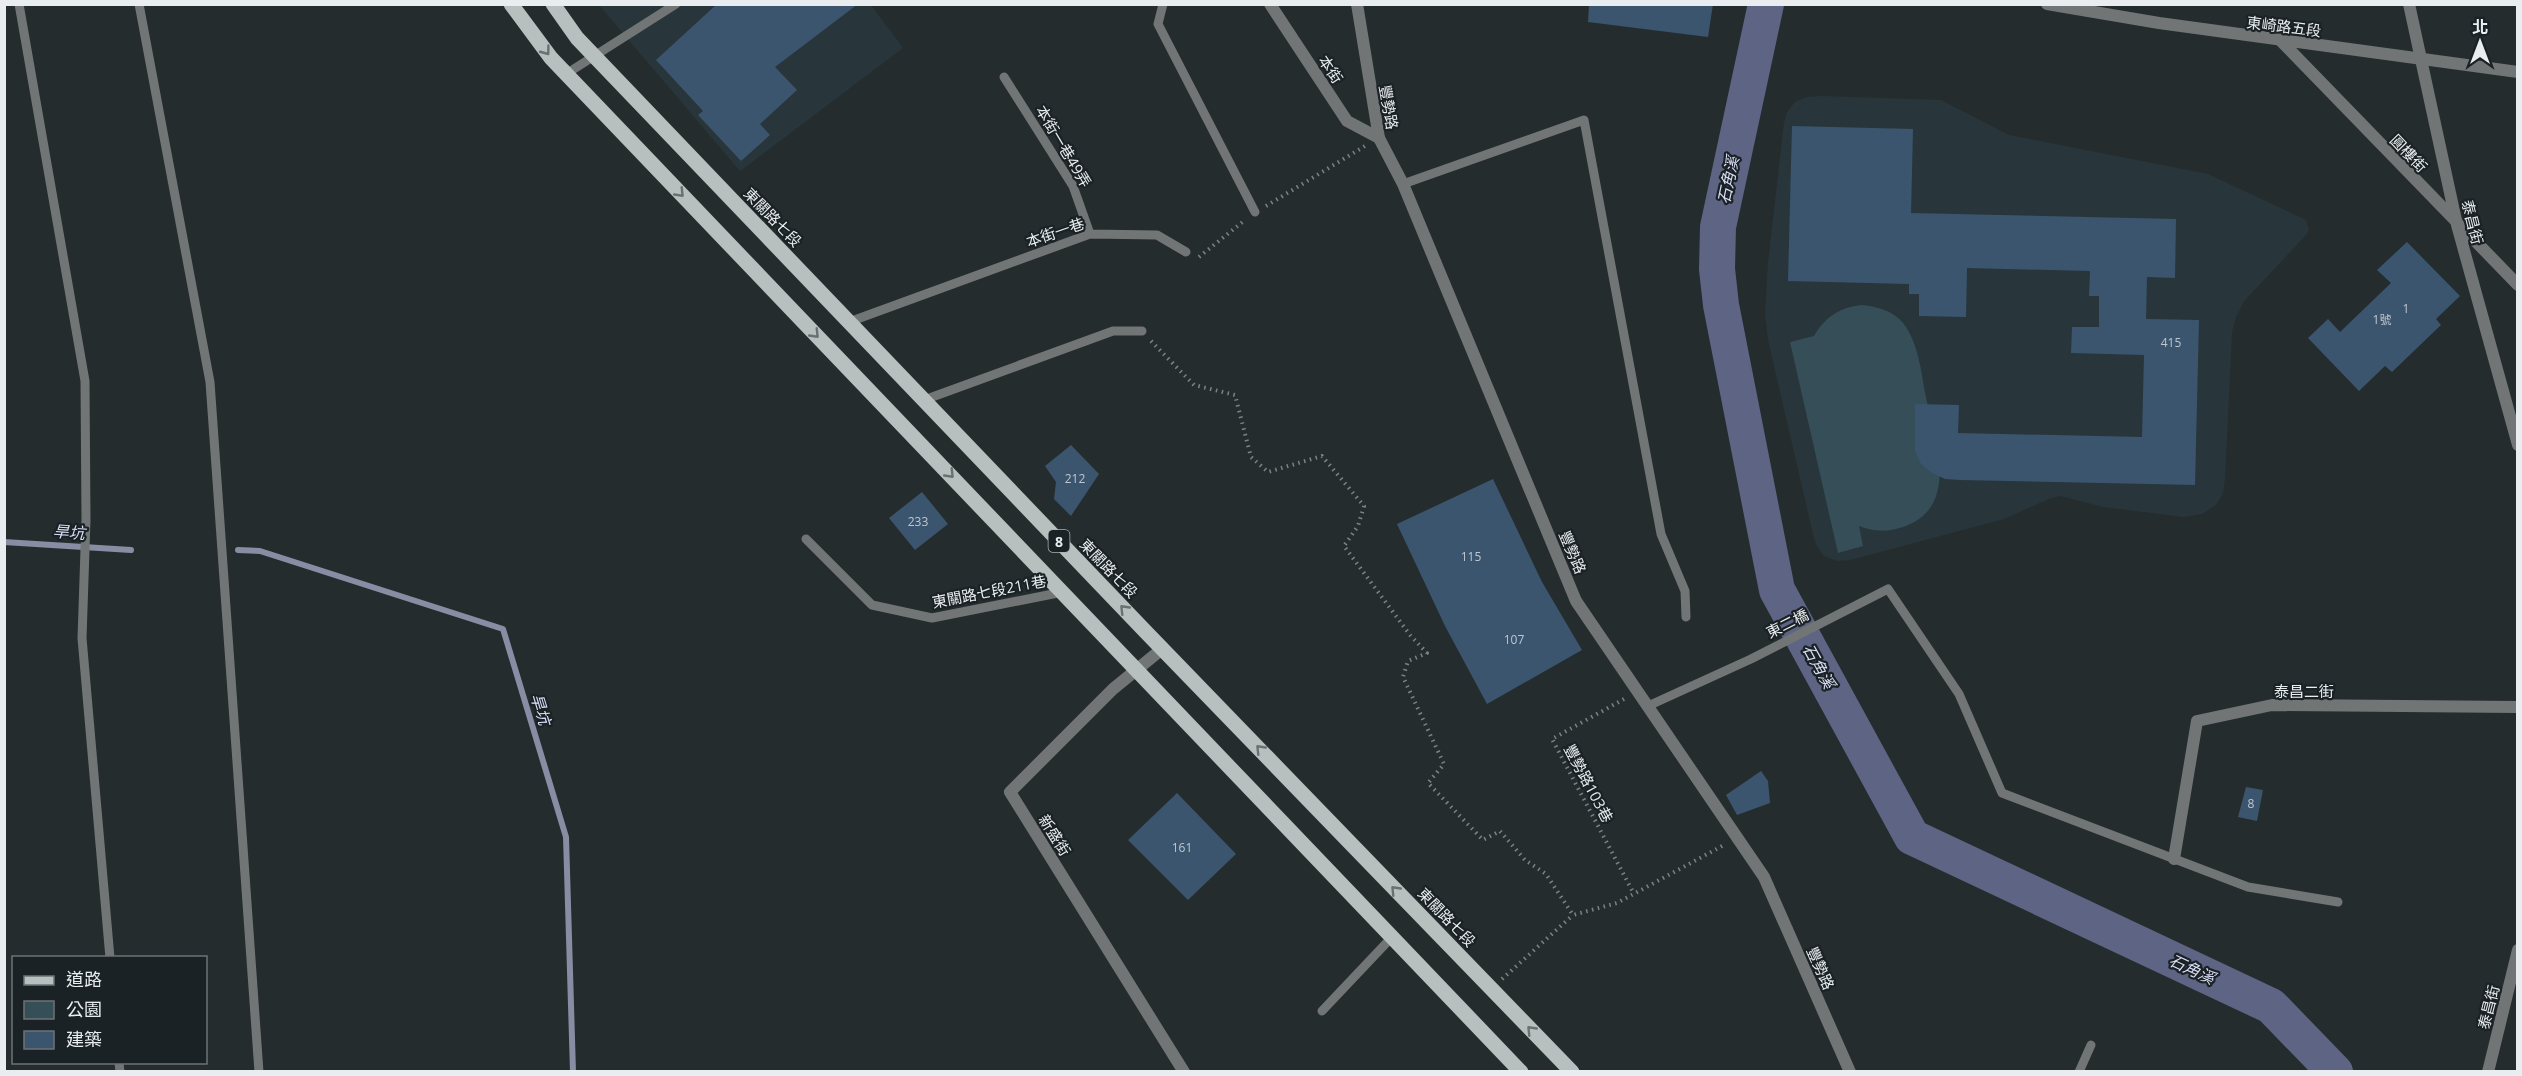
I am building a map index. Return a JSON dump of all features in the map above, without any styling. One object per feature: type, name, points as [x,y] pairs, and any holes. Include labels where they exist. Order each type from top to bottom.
[{"type":"main road","name":"8","points":[[511,4],[551,58],[566,74],[1521,1071]]},
{"type":"main road","name":"東關路七段","points":[[553,4],[577,38],[594,56],[1162,649],[1572,1071]]},
{"type":"street","name":"本街","points":[[1270,4],[1347,121],[1379,138]]},
{"type":"street","name":"豐勢路","points":[[1357,4],[1379,138],[1403,184],[1576,601],[1764,877],[1850,1071]]},
{"type":"street","name":"東崎路五段","points":[[2047,4],[2281,41],[2421,57],[2517,72]]},
{"type":"street","name":"泰昌街","points":[[2409,4],[2457,225],[2517,445]]},
{"type":"street","name":"圓樓街","points":[[2281,41],[2517,285]]},
{"type":"street","name":"新盛街","points":[[1162,649],[1113,689],[1010,792],[1184,1071]]},
{"type":"street","name":"泰昌二街","points":[[2174,859],[2196,722],[2272,705],[2517,707]]},
{"type":"street","name":"泰昌街","points":[[2488,1071],[2517,950]]},
{"type":"lane","points":[[19,4],[85,381],[86,520],[82,638],[110,956]]},
{"type":"lane","points":[[139,4],[210,382],[259,1071]]},
{"type":"lane","points":[[566,74],[676,4]]},
{"type":"lane","points":[[1163,4],[1158,24],[1255,212]]},
{"type":"lane","name":"本街一巷49弄","points":[[1004,76],[1073,186],[1090,234]]},
{"type":"lane","points":[[1403,184],[1584,120],[1661,534],[1685,591],[1686,617]]},
{"type":"lane","name":"本街一巷","points":[[849,322],[1090,234],[1157,235],[1186,252]]},
{"type":"lane","points":[[924,400],[1113,331],[1142,331]]},
{"type":"lane","name":"東關路七段211巷","points":[[806,539],[872,604],[932,618],[1063,592]]},
{"type":"lane","name":"東二橋","points":[[1648,706],[1751,659],[1888,589],[1959,694],[2002,793],[2174,859]]},
{"type":"lane","points":[[2174,859],[2248,887],[2338,902]]},
{"type":"lane","points":[[1322,1011],[1392,937]]},
{"type":"lane","points":[[2079,1071],[2091,1045]]},
{"type":"path","points":[[1186,252],[1194,262],[1255,212],[1379,138]]},
{"type":"path","points":[[1142,331],[1194,385],[1235,395],[1251,457],[1268,472],[1322,456],[1364,506],[1358,526],[1344,546],[1410,635],[1427,653],[1408,661],[1403,677],[1444,764],[1428,783],[1483,840],[1500,831],[1525,860],[1546,874],[1573,915]]},
{"type":"path","name":"豐勢路103巷","points":[[1634,894],[1552,739],[1638,691]]},
{"type":"path","points":[[1491,989],[1573,915],[1617,903],[1737,838]]},
{"type":"shaded area","points":[[599,5],[871,5],[903,48],[740,171]]},
{"type":"shaded area","points":[[1807,97],[1941,100],[2009,135],[2208,174],[2306,220],[2309,230],[2306,235],[2244,301],[2236,317],[2232,332],[2225,478],[2223,493],[2216,505],[2202,514],[2184,517],[2103,507],[2061,496],[2051,498],[2004,519],[1850,560],[1837,561],[1824,556],[1813,534],[1768,340],[1765,313],[1768,263],[1784,123],[1787,112],[1795,102]]},
{"type":"green space","points":[[1862,305],[1879,308],[1894,315],[1903,323],[1913,340],[1919,359],[1940,471],[1938,489],[1932,504],[1921,517],[1892,530],[1881,531],[1859,526],[1863,546],[1838,553],[1790,342],[1814,336],[1823,323],[1834,314]]},
{"type":"building","points":[[717,4],[858,4],[775,67],[797,90],[760,124],[770,135],[741,161],[698,115],[703,111],[656,60]]},
{"type":"building","points":[[1589,4],[1713,4],[1708,37],[1588,22]]},
{"type":"building","points":[[1792,126],[1913,129],[1911,213],[2176,219],[2175,278],[2147,277],[2146,319],[2199,320],[2195,485],[1945,479],[1932,473],[1921,464],[1915,451],[1915,404],[1959,405],[1958,433],[2142,437],[2144,355],[2071,353],[2072,327],[2099,327],[2099,296],[2089,296],[2090,271],[1967,268],[1966,317],[1919,316],[1919,294],[1909,294],[1909,284],[1788,281]]},
{"type":"building","points":[[2407,242],[2460,296],[2436,319],[2441,325],[2392,372],[2385,366],[2359,391],[2308,338],[2328,319],[2340,332],[2391,283],[2377,270]]},
{"type":"building","points":[[1071,445],[1099,474],[1071,516],[1054,499],[1056,482],[1045,466]]},
{"type":"building","points":[[1493,479],[1542,582],[1582,650],[1487,704],[1445,626],[1397,524]]},
{"type":"building","points":[[922,492],[948,524],[915,550],[889,518]]},
{"type":"building","points":[[1761,771],[1768,781],[1770,803],[1737,815],[1726,795]]},
{"type":"building","points":[[2246,787],[2263,790],[2257,821],[2238,817]]},
{"type":"building","points":[[1177,793],[1236,854],[1188,900],[1128,840]]},
{"type":"waterway","name":"石角溪","points":[[1766,4],[1718,227],[1717,269],[1721,305],[1777,590],[1912,837],[2271,1006],[2335,1072]]},
{"type":"waterway","name":"旱坑","points":[[4,542],[131,550]]},
{"type":"waterway","name":"旱坑","points":[[238,550],[260,551],[503,629],[566,837],[573,1072]]}]
